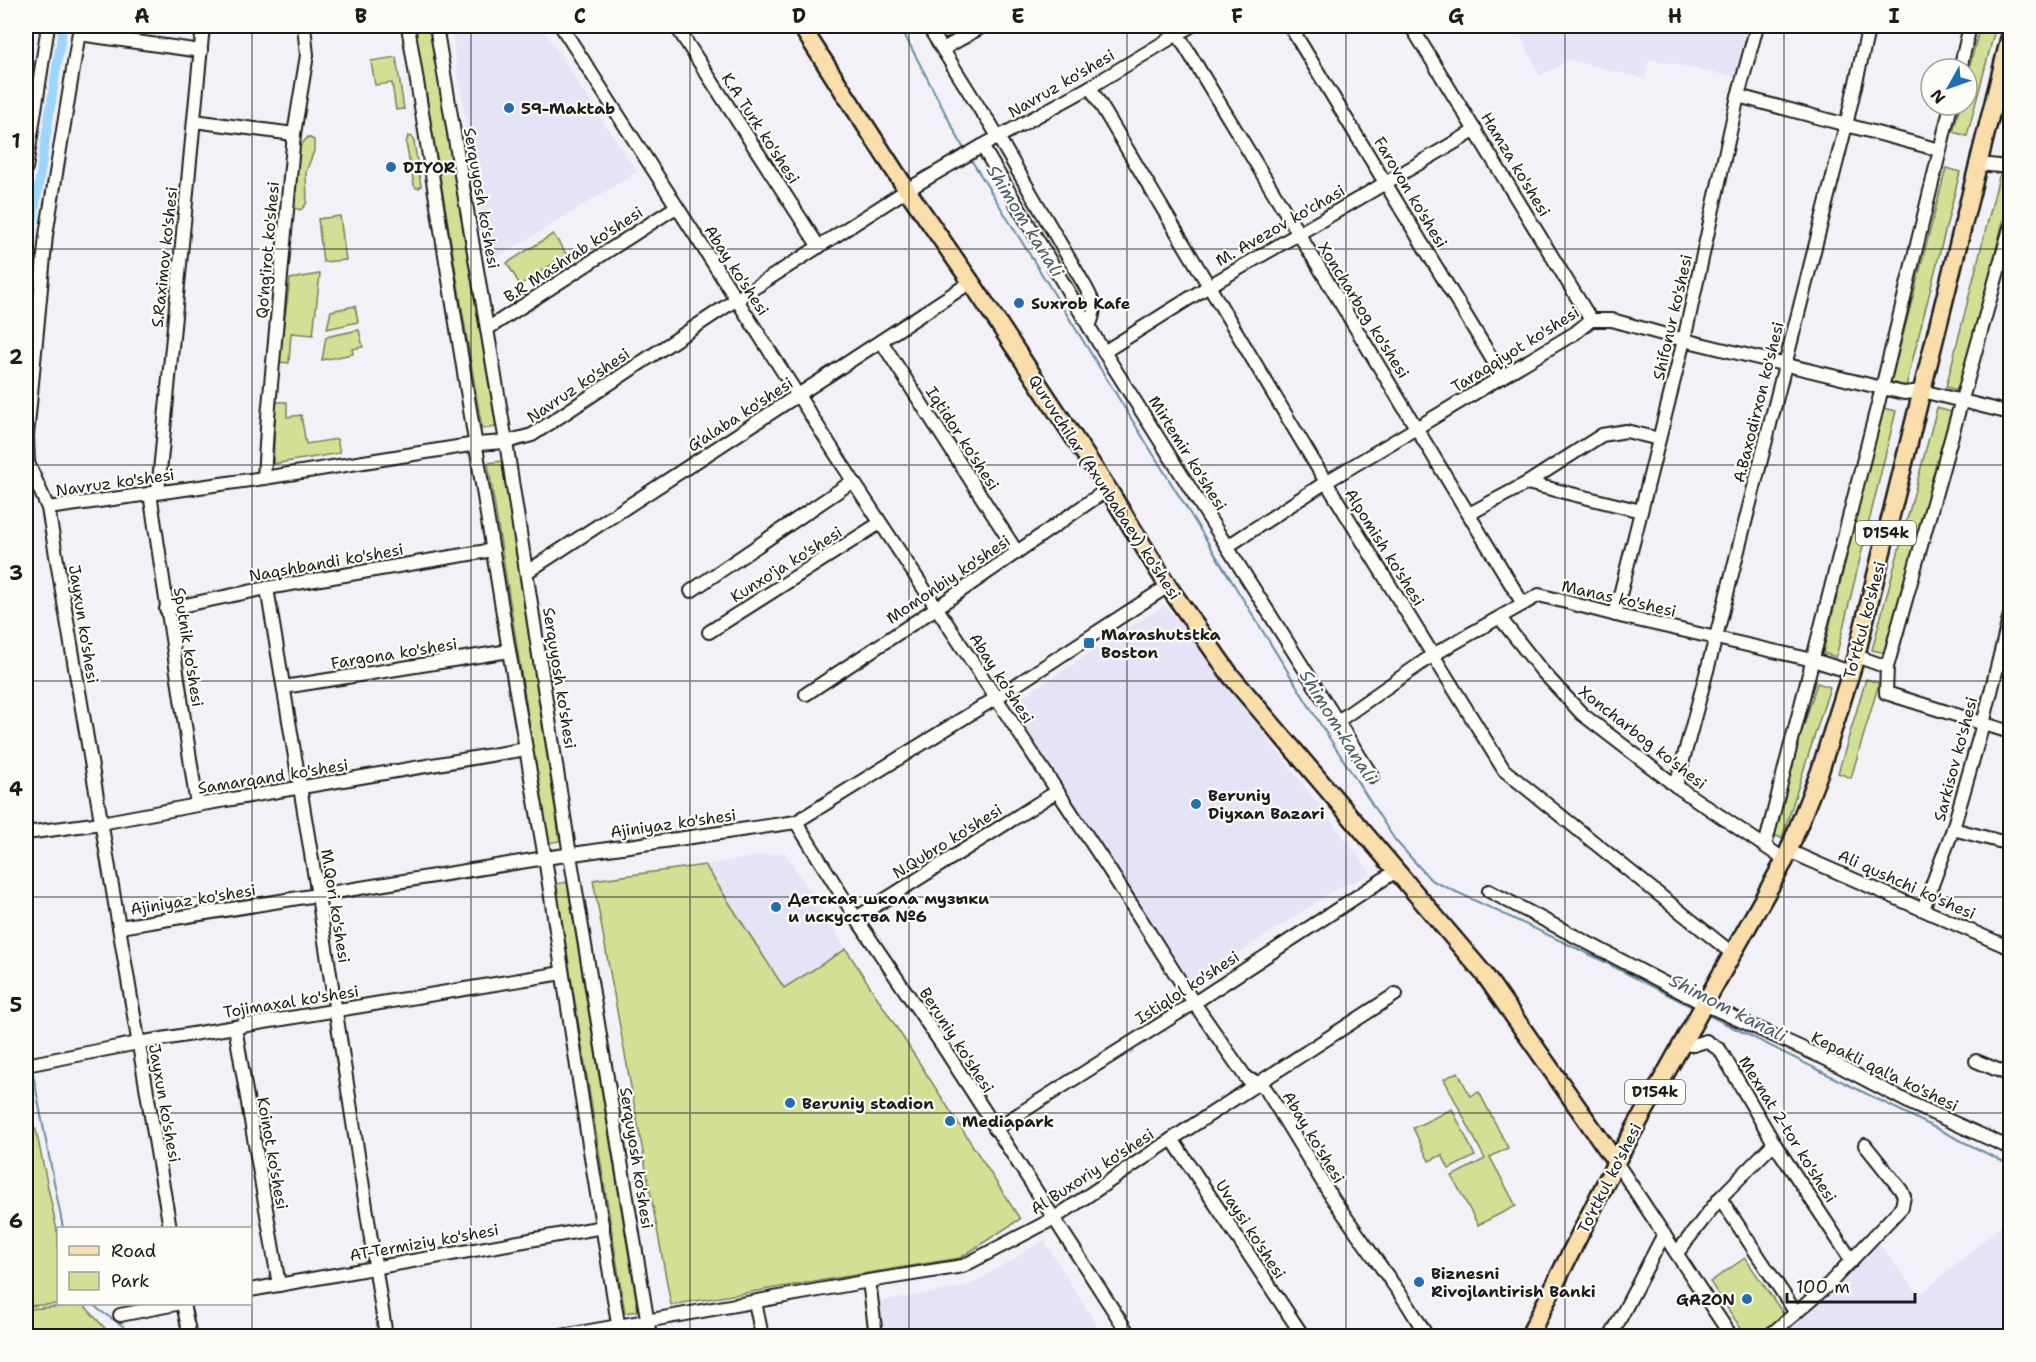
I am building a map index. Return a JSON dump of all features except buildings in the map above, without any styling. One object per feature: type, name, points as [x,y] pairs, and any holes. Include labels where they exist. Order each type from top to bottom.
[{"type":"main road","name":"Quruvchilar (Axunbabaev) ko'shesi","points":[[801,26],[907,190],[1108,489],[1168,586],[1231,676],[1484,975],[1616,1162]]},
{"type":"main road","name":"To'rtkul ko'shesi","points":[[1529,1336],[1616,1162],[1787,855],[1820,771],[1854,664],[2010,36]]},
{"type":"street","points":[[26,168],[48,26]]},
{"type":"street","name":"S.Raximov ko'shesi","points":[[154,493],[203,26]]},
{"type":"street","name":"Qo'ng'irot ko'shesi","points":[[264,478],[294,134],[307,55],[304,26]]},
{"type":"street","points":[[408,26],[509,651],[545,858],[619,1332]]},
{"type":"street","points":[[436,27],[452,26]]},
{"type":"street","name":"Abay ko'shesi","points":[[561,26],[880,523],[1129,900],[1194,1003],[1246,1079],[1260,1083],[1333,1199],[1408,1305],[1427,1336]]},
{"type":"street","name":"K.A Turk ko'shesi","points":[[676,26],[819,248]]},
{"type":"street","points":[[928,26],[998,137],[1094,303],[1095,312],[1089,327]]},
{"type":"street","points":[[944,49],[983,26]]},
{"type":"street","name":"Navruz ko'shesi","points":[[48,508],[264,478],[476,444],[506,442],[532,435],[907,190],[979,147],[1090,87],[1191,26]]},
{"type":"street","name":"Farovon ko'shesi","points":[[1290,26],[1503,377]]},
{"type":"street","name":"Hamza ko'shesi","points":[[1411,26],[1591,320]]},
{"type":"street","name":"Shifonur ko'shesi","points":[[1615,615],[1684,340],[1738,96],[1757,26]]},
{"type":"street","name":"A.Baxodirxon ko'shesi","points":[[1676,786],[1716,637],[1869,26]]},
{"type":"street","points":[[1963,57],[1970,26]]},
{"type":"street","name":"Serquyosh ko'shesi","points":[[436,27],[506,442],[570,855],[650,1336]]},
{"type":"street","points":[[79,30],[201,51]]},
{"type":"street","name":"Jayxun ko'shesi","points":[[79,30],[46,235],[27,436],[28,463],[48,508],[170,1227]]},
{"type":"street","name":"Xoncharbog ko'shesi","points":[[1178,33],[1297,234],[1523,604]]},
{"type":"street","name":"Alpomish ko'shesi","points":[[1090,87],[1326,482],[1504,770],[1733,954]]},
{"type":"street","points":[[1738,96],[1940,150]]},
{"type":"street","points":[[1765,846],[1814,660],[1948,117]]},
{"type":"street","points":[[194,121],[294,134]]},
{"type":"street","name":"M. Avezov ko'chasi","points":[[1104,352],[1209,286],[1476,130]]},
{"type":"street","name":"Mirtemir ko'shesi","points":[[979,147],[1104,352],[1372,776]]},
{"type":"street","points":[[1978,164],[2010,167]]},
{"type":"street","name":"B.R Mashrab ko'shesi","points":[[487,328],[676,207]]},
{"type":"street","points":[[2010,228],[1887,667],[1886,693],[2010,732]]},
{"type":"street","name":"G'alaba ko'shesi","points":[[527,572],[971,282]]},
{"type":"street","name":"Taraqqiyot ko'shesi","points":[[1228,546],[1326,482],[1575,333],[1591,320],[1612,320],[1684,340],[1882,388],[1904,393],[1922,391],[2010,413]]},
{"type":"street","name":"Iqtidor ko'shesi","points":[[881,341],[1017,552]]},
{"type":"street","points":[[1469,514],[1527,483],[1602,435],[1626,431],[1659,439]]},
{"type":"street","name":"Kunxo'ja ko'shesi","points":[[691,591],[853,481]]},
{"type":"street","points":[[1527,483],[1641,511]]},
{"type":"street","name":"Momonbiy ko'shesi","points":[[806,694],[936,608],[1108,489]]},
{"type":"street","name":"Sputnik ko'shesi","points":[[154,493],[166,609],[197,805]]},
{"type":"street","name":"Kunxo'ja ko'shesi","points":[[709,632],[880,523]]},
{"type":"street","name":"Naqshbandi ko'shesi","points":[[166,609],[267,588],[493,550]]},
{"type":"street","name":"Ajiniyaz ko'shesi","points":[[120,927],[545,858],[796,822],[996,698],[1168,586]]},
{"type":"street","name":"M.Qori ko'shesi","points":[[267,588],[318,896],[386,1336]]},
{"type":"street","name":"Manas ko'shesi","points":[[1338,721],[1433,655],[1539,596],[1814,660],[1887,667]]},
{"type":"street","name":"Sarkisov ko'shesi","points":[[1923,909],[1953,830],[2008,632],[2010,615]]},
{"type":"street","name":"Xoncharbog ko'shesi","points":[[1500,618],[1542,671],[1582,714],[1676,786],[1765,846],[1787,855]]},
{"type":"street","name":"Fargona ko'shesi","points":[[284,687],[509,651]]},
{"type":"street","name":"Samarqand ko'shesi","points":[[26,833],[101,823],[526,750]]},
{"type":"street","name":"N.Qubro ko'shesi","points":[[856,918],[1056,792]]},
{"type":"street","name":"Beruniy ko'shesi","points":[[796,822],[856,918],[942,1045],[1130,1336]]},
{"type":"street","points":[[1953,830],[2010,844]]},
{"type":"street","name":"Ali qushchi ko'shesi","points":[[1787,855],[1923,909],[2010,948]]},
{"type":"street","name":"Istiqlol ko'shesi","points":[[995,1129],[1396,871]]},
{"type":"street","name":"Kepakli qal'a ko'shesi","points":[[1489,891],[1700,1011],[1826,1059],[1912,1104],[2010,1148]]},
{"type":"street","name":"Tojimaxal ko'shesi","points":[[26,1065],[138,1043],[562,973]]},
{"type":"street","name":"Al Buxoriy ko'shesi","points":[[562,1336],[619,1332],[647,1322],[868,1281],[963,1266],[1053,1219],[1173,1138],[1396,994]]},
{"type":"street","name":"Koinot ko'shesi","points":[[235,1027],[279,1285]]},
{"type":"street","name":"Mexnat 2-tor ko'shesi","points":[[1681,1044],[1694,1045],[1706,1041],[1720,1050],[1774,1143],[1852,1261]]},
{"type":"street","points":[[1976,1061],[2010,1076]]},
{"type":"street","name":"Uvaysi ko'shesi","points":[[1173,1138],[1303,1336]]},
{"type":"street","points":[[1677,1253],[1720,1198],[1774,1143]]},
{"type":"street","points":[[1769,1336],[1852,1261],[1902,1207],[1904,1196],[1902,1190],[1865,1145]]},
{"type":"street","name":"Quruvchilar (Axunbabaev) ko'shesi","points":[[1616,1162],[1731,1336]]},
{"type":"street","points":[[1720,1198],[1796,1313]]},
{"type":"street","name":"AT-Termiziy ko'shesi","points":[[252,1290],[603,1227]]},
{"type":"street","points":[[1611,1336],[1664,1234]]},
{"type":"street","points":[[868,1281],[876,1336]]},
{"type":"street","points":[[755,1302],[762,1336]]},
{"type":"street","points":[[120,1315],[171,1305]]},
{"type":"street","points":[[183,1305],[190,1336]]},
{"type":"street","points":[[1715,1336],[1722,1323]]},
{"type":"shaded area","points":[[493,26],[541,26],[637,172],[487,264],[452,33]]},
{"type":"shaded area","points":[[1516,26],[1748,26],[1735,77],[1649,59],[1645,79],[1570,60],[1540,76]]},
{"type":"shaded area","name":"Beruniy Diyxan Bazari","points":[[1165,605],[1372,874],[1338,888],[1193,984],[1008,706]]},
{"type":"shaded area","name":"Детская школа музыки и искусства №6","points":[[785,852],[846,949],[784,988],[705,865]]},
{"type":"shaded area","points":[[2010,1218],[2010,1336],[1782,1336],[1879,1244],[1919,1295]]},
{"type":"shaded area","points":[[1044,1240],[1103,1336],[877,1336],[872,1303],[969,1286]]},
{"type":"green space","points":[[415,26],[429,26],[496,427],[482,429]]},
{"type":"green space","points":[[1980,26],[1996,26],[1979,90],[1979,57],[1972,57]]},
{"type":"green space","points":[[396,57],[404,109],[396,110],[392,83],[375,85],[371,61]]},
{"type":"green space","points":[[1957,117],[1972,117],[1967,136],[1953,132]]},
{"type":"green space","points":[[408,136],[412,137],[414,142],[421,186],[419,188],[414,185],[406,143]]},
{"type":"green space","points":[[308,137],[314,140],[314,151],[306,172],[307,202],[300,210],[294,205],[300,146]]},
{"type":"green space","points":[[1946,168],[1960,172],[1906,386],[1891,382]]},
{"type":"green space","points":[[2000,173],[2010,176],[2010,194],[1960,391],[1946,387]]},
{"type":"green space","points":[[340,216],[346,260],[323,262],[318,219]]},
{"type":"green space","points":[[553,234],[567,255],[520,285],[507,263]]},
{"type":"green space","points":[[320,274],[313,335],[291,333],[289,363],[279,362],[290,279]]},
{"type":"green space","points":[[355,306],[358,322],[327,329],[331,311]]},
{"type":"green space","points":[[359,330],[363,347],[352,349],[353,354],[322,360],[326,337]]},
{"type":"green space","points":[[276,402],[287,402],[287,417],[301,415],[306,444],[337,439],[340,453],[273,464]]},
{"type":"green space","points":[[1883,408],[1896,411],[1836,657],[1823,653]]},
{"type":"green space","points":[[1937,408],[1951,412],[1886,653],[1872,650]]},
{"type":"green space","points":[[502,461],[560,841],[548,843],[488,463]]},
{"type":"green space","points":[[1866,679],[1879,683],[1851,778],[1838,773]]},
{"type":"green space","points":[[1817,683],[1830,687],[1782,838],[1770,834]]},
{"type":"green space","name":"Beruniy stadion","points":[[705,865],[784,988],[846,949],[1020,1219],[960,1258],[671,1305],[593,880]]},
{"type":"green space","points":[[567,882],[638,1311],[625,1313],[556,884]]},
{"type":"green space","points":[[1458,1072],[1470,1096],[1479,1092],[1508,1148],[1490,1157],[1516,1206],[1478,1225],[1452,1176],[1485,1159],[1444,1079]]},
{"type":"green space","points":[[1452,1109],[1475,1156],[1449,1169],[1442,1155],[1429,1161],[1413,1128]]},
{"type":"green space","points":[[26,1121],[30,1122],[36,1130],[57,1230],[57,1304],[26,1306]]},
{"type":"green space","name":"GAZON","points":[[1745,1258],[1785,1316],[1754,1336],[1746,1336],[1710,1282]]},
{"type":"green space","points":[[84,1305],[112,1336],[26,1336],[26,1309]]},
{"type":"waterway","points":[[26,267],[63,26]]},
{"type":"waterway","name":"Shimom kanali","points":[[900,26],[965,151]]},
{"type":"waterway","name":"Shimom kanali","points":[[970,158],[1319,722],[1395,840],[1431,880],[1595,957],[1696,1009]]},
{"type":"waterway","name":"Shimom kanali","points":[[1706,1014],[2010,1165]]},
{"type":"waterway","points":[[26,1047],[28,1056]]},
{"type":"waterway","points":[[33,1074],[63,1227]]},
{"type":"waterway","points":[[94,1305],[123,1326],[125,1336]]},
{"type":"place","name":"59-Maktab","points":[[509,108]]},
{"type":"place","name":"DIYOR","points":[[391,167]]},
{"type":"place","name":"Suxrob Kafe","points":[[1019,303]]},
{"type":"place","name":"Marashutstka Boston","points":[[1089,643]]},
{"type":"place","name":"Beruniy Diyxan Bazari","points":[[1196,804]]},
{"type":"place","name":"Детская школа музыки и искусства №6","points":[[776,907]]},
{"type":"place","name":"Beruniy stadion","points":[[790,1103]]},
{"type":"place","name":"Mediapark","points":[[950,1121]]},
{"type":"place","name":"Biznesni Rivojlantirish Banki","points":[[1419,1282]]},
{"type":"place","name":"GAZON","points":[[1747,1299]]}]
